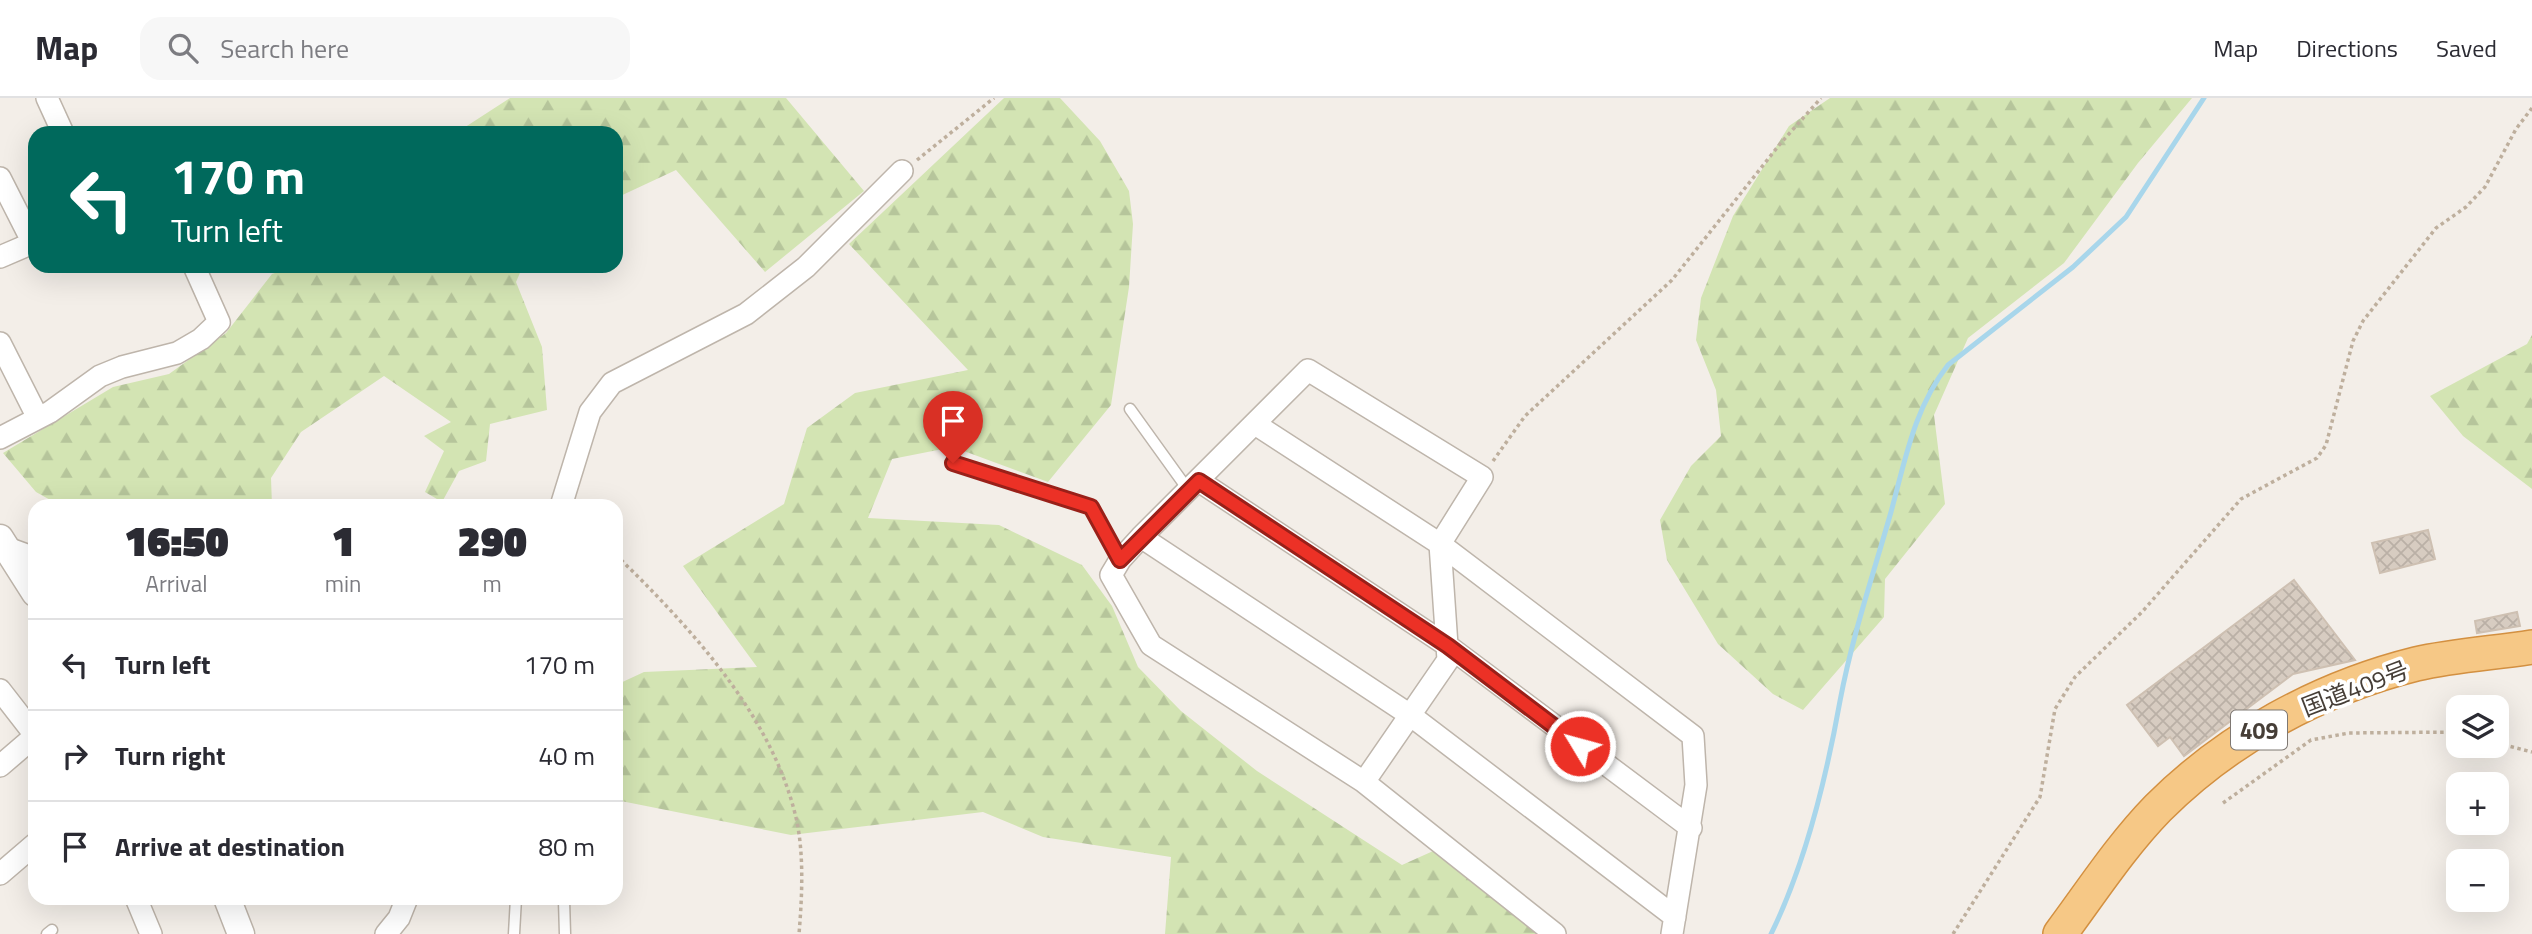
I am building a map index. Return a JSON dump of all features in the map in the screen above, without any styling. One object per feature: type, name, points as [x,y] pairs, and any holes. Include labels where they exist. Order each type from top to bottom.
[{"type":"highway","name":"国道409号","points":[[2060,934],[2130,840],[2158,809],[2200,769],[2287,713],[2347,686],[2416,664],[2532,647]]},
{"type":"street","points":[[47,98],[61,126]]},
{"type":"street","points":[[563,499],[590,412],[612,383],[676,353],[746,314],[806,267],[902,171]]},
{"type":"street","points":[[0,178],[28,232]]},
{"type":"street","points":[[0,257],[28,245]]},
{"type":"street","points":[[0,438],[38,418],[100,376],[122,367],[177,353],[201,339],[219,322],[197,273]]},
{"type":"street","points":[[0,343],[38,418]]},
{"type":"street","points":[[1364,782],[1448,660],[1440,544],[1482,477],[1308,370],[1141,537],[1120,560],[1111,575],[1151,645],[1364,782],[1555,934]]},
{"type":"street","points":[[1141,537],[1410,715],[1674,926],[1696,786],[1693,736],[1440,544],[1255,424]]},
{"type":"street","points":[[1194,486],[1448,646],[1691,828]]},
{"type":"street","points":[[1,543],[28,555]]},
{"type":"street","points":[[1,543],[28,583]]},
{"type":"street","points":[[0,691],[28,726]]},
{"type":"street","points":[[0,766],[28,741]]},
{"type":"street","points":[[0,874],[28,850]]},
{"type":"street","points":[[139,905],[151,934]]},
{"type":"street","points":[[230,905],[242,934]]},
{"type":"street","points":[[386,934],[399,918],[404,905]]},
{"type":"lane","points":[[1130,409],[1194,486]]},
{"type":"lane","points":[[953,463],[1091,507],[1120,560]]},
{"type":"lane","points":[[514,934],[516,905]]},
{"type":"lane","points":[[564,905],[565,934]]},
{"type":"path","points":[[902,171],[994,98]]},
{"type":"path","points":[[1482,477],[1525,416],[1672,281],[1780,144],[1821,98]]},
{"type":"path","points":[[1953,934],[2040,797],[2055,709],[2075,677],[2142,612],[2241,499],[2316,458],[2326,445],[2353,341],[2362,321],[2436,228],[2466,207],[2484,187],[2516,129],[2532,107]]},
{"type":"path","points":[[623,562],[657,595],[721,671],[750,712],[784,779],[800,841],[799,934]]},
{"type":"path","points":[[2223,803],[2311,740],[2349,733],[2446,732]]},
{"type":"path","points":[[2509,746],[2532,752]]},
{"type":"green space","points":[[510,98],[786,98],[864,191],[765,272],[676,170],[623,195],[623,126],[467,126]]},
{"type":"green space","points":[[1004,98],[1060,98],[1100,141],[1129,191],[1133,224],[1129,287],[1111,405],[1048,482],[953,447],[892,459],[868,518],[999,525],[1082,565],[1112,606],[1138,667],[1181,711],[1257,771],[1402,865],[1451,843],[1562,934],[1165,934],[1171,857],[1043,837],[983,812],[791,835],[623,801],[623,682],[644,672],[757,667],[683,566],[784,504],[807,428],[855,393],[968,370],[849,244]]},
{"type":"green space","points":[[1830,98],[2192,98],[2138,163],[2064,263],[1968,338],[1934,415],[1945,504],[1885,579],[1884,617],[1803,710],[1773,694],[1718,644],[1667,560],[1660,520],[1691,466],[1721,436],[1716,390],[1696,340],[1701,298],[1733,216],[1789,126]]},
{"type":"green space","points":[[520,273],[516,282],[542,347],[547,410],[490,424],[486,461],[459,471],[444,499],[437,499],[425,492],[444,451],[424,436],[451,422],[384,376],[301,432],[271,478],[272,499],[48,499],[36,492],[3,453],[113,387],[169,374],[226,333],[272,274]]},
{"type":"green space","points":[[2532,335],[2532,489],[2463,436],[2430,396],[2527,344]]},
{"type":"building","points":[[2428,530],[2435,559],[2380,573],[2372,543]]},
{"type":"building","points":[[2294,580],[2355,660],[2293,674],[2184,756],[2170,737],[2158,746],[2127,705]]},
{"type":"building","points":[[2517,612],[2520,626],[2477,633],[2475,621]]},
{"type":"waterway","points":[[1771,934],[1805,850],[1857,630],[1906,454],[1927,399],[1948,365],[2073,267],[2126,217],[2204,98]]},
{"type":"route","points":[[953,463],[1030,489],[1066,496],[1091,507],[1120,560],[1199,481],[1448,646],[1580,746]]}]
